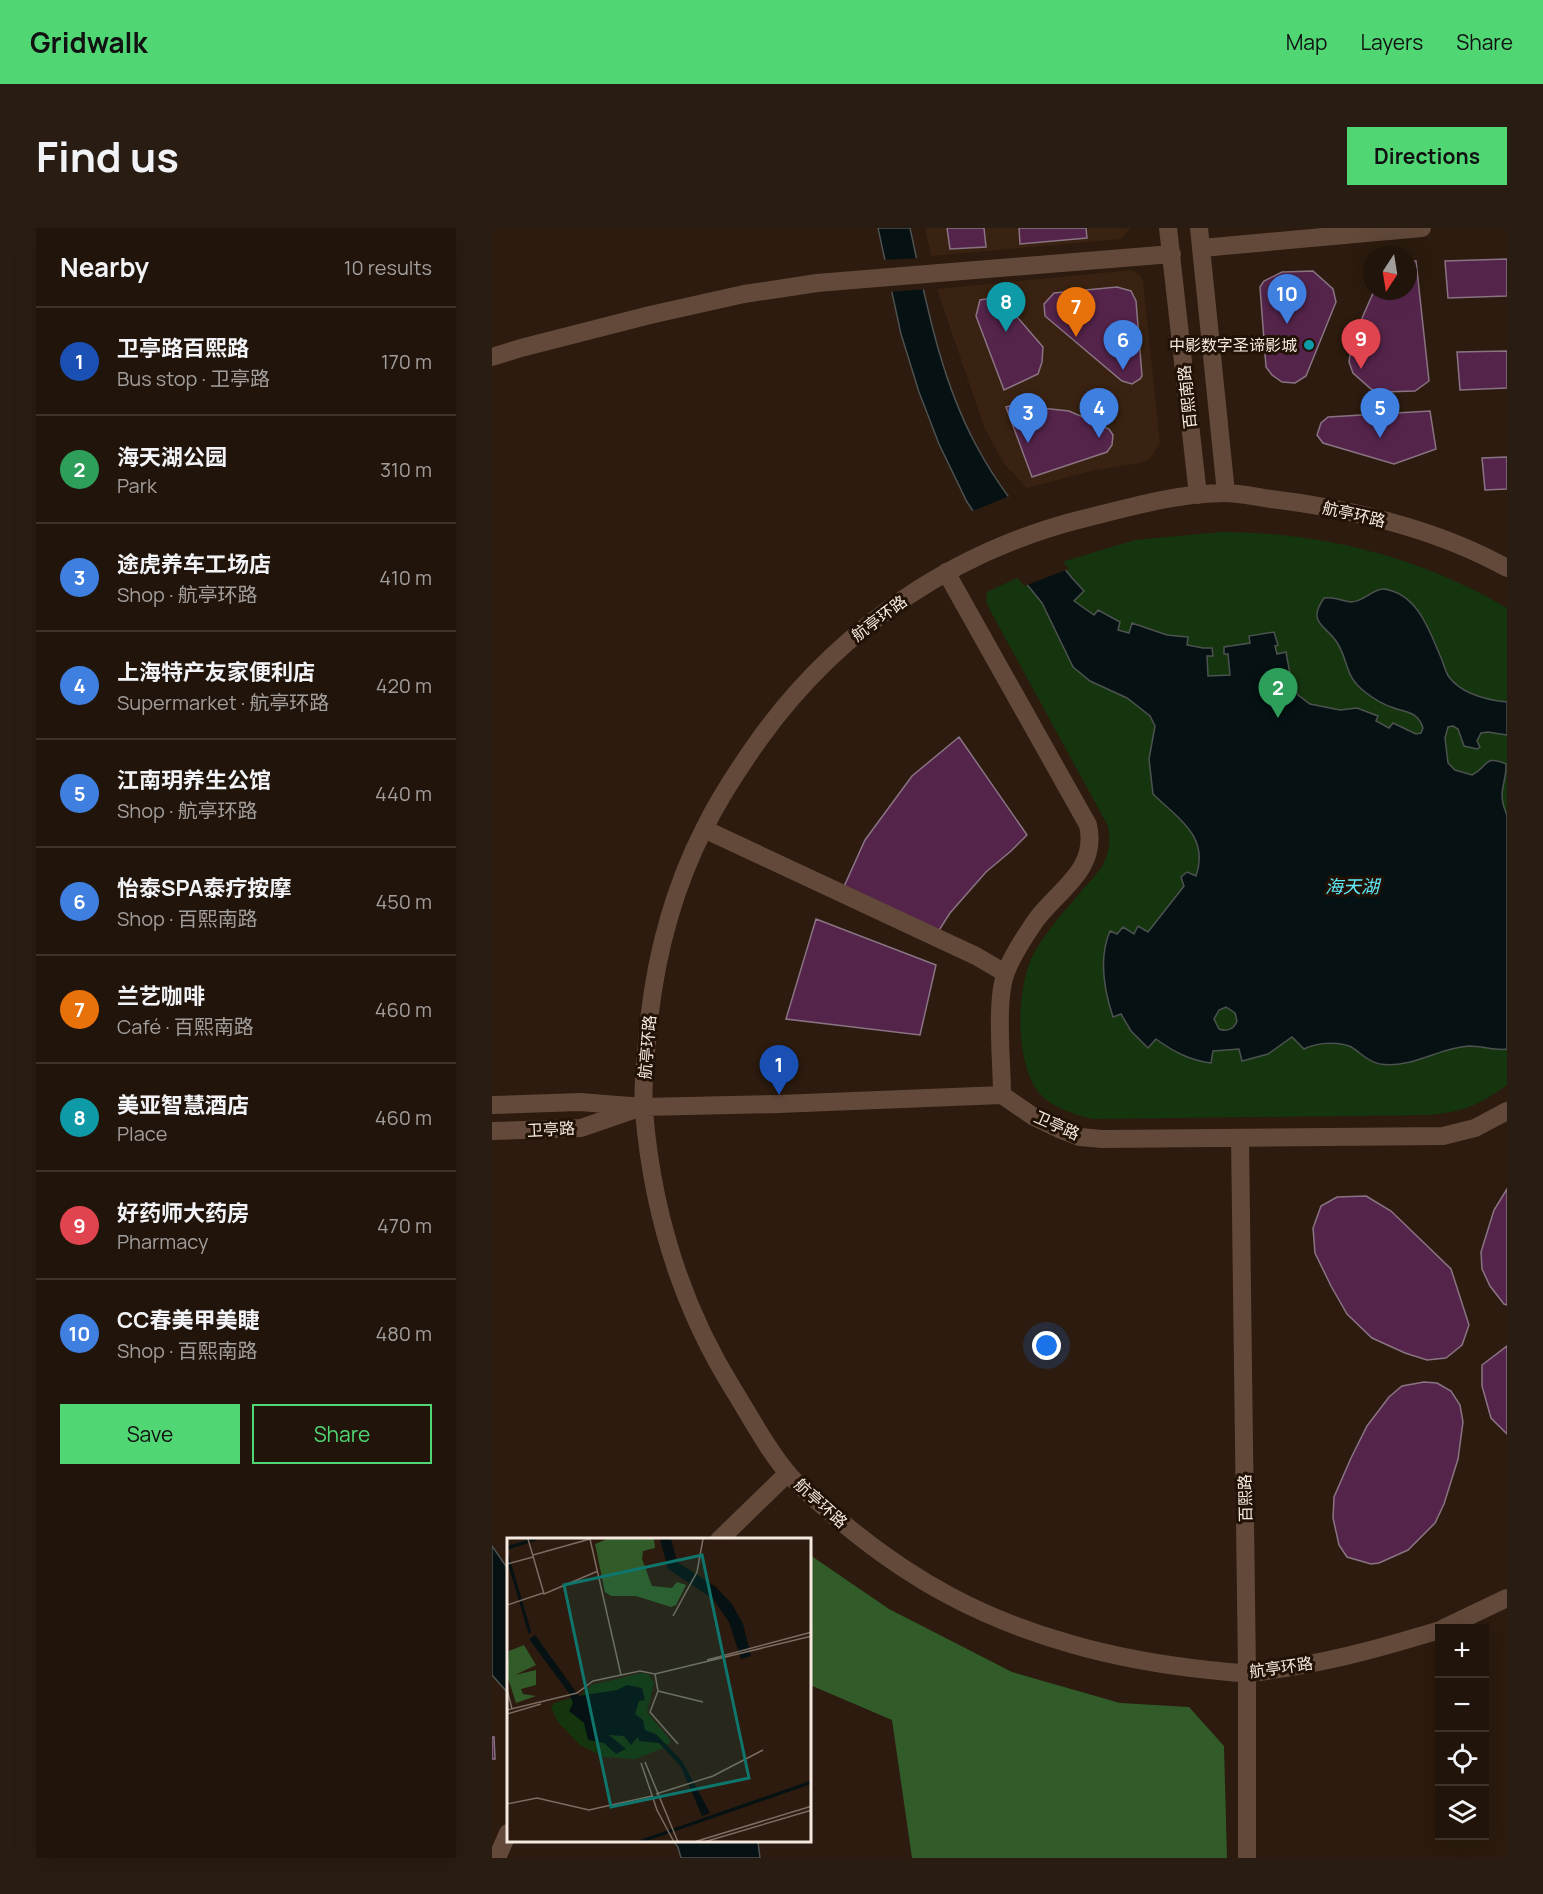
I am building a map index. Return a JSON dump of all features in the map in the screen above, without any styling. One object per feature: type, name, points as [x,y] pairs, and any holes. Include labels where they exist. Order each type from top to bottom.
[{"type":"street","name":"百熙南路","points":[[1168,228],[1198,495]]},
{"type":"street","name":"百熙南路","points":[[1199,228],[1226,493]]},
{"type":"street","points":[[1202,249],[1422,228]]},
{"type":"street","points":[[492,357],[650,315],[744,294],[878,277],[1172,254]]},
{"type":"street","name":"航亭环路","points":[[1435,1632],[1339,1658],[1247,1673],[1177,1667],[1106,1654],[1049,1638],[991,1616],[941,1593],[873,1548],[788,1473],[725,1376],[703,1336],[684,1293],[668,1245],[643,1107],[648,1028],[662,947],[678,892],[704,829],[725,790],[782,709],[821,665],[879,616],[946,572],[1050,527],[1147,503],[1226,493],[1315,504],[1386,520],[1445,540],[1507,568]]},
{"type":"street","points":[[946,572],[1088,825],[1090,837],[1090,850],[1079,873],[1038,918],[1005,973],[1000,1031],[1002,1095]]},
{"type":"street","points":[[704,829],[965,951],[1005,973]]},
{"type":"street","name":"卫亭路","points":[[492,1105],[580,1102],[643,1107],[1002,1095],[1034,1117],[1059,1129],[1080,1137],[1102,1139],[1443,1136],[1475,1128],[1507,1111]]},
{"type":"street","name":"卫亭路","points":[[492,1131],[581,1128],[643,1107]]},
{"type":"street","name":"百熙路","points":[[1240,1137],[1247,1858]]},
{"type":"street","points":[[721,1538],[788,1473]]},
{"type":"street","points":[[1454,1624],[1507,1598]]},
{"type":"street","points":[[497,1858],[507,1835]]},
{"type":"shaded area","points":[[925,228],[1131,228],[1121,239],[931,256]]},
{"type":"shaded area","points":[[1132,270],[1140,275],[1143,281],[1160,443],[1150,459],[1140,463],[1091,471],[1027,488],[1004,464],[984,427],[937,289]]},
{"type":"green space","points":[[1221,532],[1296,537],[1369,551],[1440,575],[1507,608],[1507,1085],[1470,1107],[1427,1115],[1093,1119],[1072,1113],[1051,1103],[1040,1094],[1032,1081],[1026,1064],[1020,1025],[1021,1004],[1028,967],[1034,953],[1049,931],[1102,867],[1109,847],[1109,832],[1108,826],[990,610],[986,601],[987,592],[1032,571],[1135,540]]},
{"type":"green space","points":[[812,1556],[889,1609],[1012,1672],[1120,1703],[1189,1707],[1224,1746],[1227,1858],[912,1858],[892,1720],[812,1686]]},
{"type":"water","name":"海天湖","points":[[878,228],[910,228],[928,312],[944,366],[963,419],[986,463],[1021,514],[1084,591],[1074,601],[1094,615],[1098,610],[1120,622],[1118,630],[1129,633],[1132,623],[1167,635],[1188,637],[1187,645],[1212,648],[1213,656],[1207,656],[1208,676],[1230,675],[1228,654],[1224,654],[1224,647],[1250,643],[1249,636],[1274,632],[1278,645],[1275,646],[1277,654],[1286,652],[1292,685],[1298,695],[1310,704],[1340,710],[1357,708],[1378,716],[1376,721],[1389,728],[1393,723],[1416,734],[1421,733],[1423,728],[1415,716],[1390,707],[1368,695],[1354,681],[1338,644],[1318,619],[1317,613],[1324,598],[1351,602],[1384,589],[1406,598],[1422,616],[1447,674],[1454,683],[1475,695],[1507,702],[1507,735],[1481,733],[1477,741],[1480,747],[1477,749],[1464,746],[1458,729],[1453,726],[1448,727],[1445,738],[1448,763],[1455,770],[1472,775],[1490,761],[1506,764],[1502,800],[1507,815],[1507,1049],[1459,1047],[1415,1061],[1392,1065],[1375,1063],[1344,1044],[1326,1043],[1304,1049],[1292,1037],[1268,1054],[1242,1061],[1239,1049],[1213,1051],[1211,1063],[1182,1055],[1156,1039],[1148,1048],[1131,1031],[1121,1014],[1113,1017],[1107,996],[1103,963],[1110,931],[1117,934],[1123,927],[1134,934],[1138,926],[1148,932],[1184,886],[1181,877],[1187,872],[1196,876],[1199,850],[1189,829],[1153,794],[1149,759],[1155,726],[1150,716],[1127,698],[1090,681],[1073,667],[1042,603],[1003,555],[967,502],[939,444],[919,392],[901,334]],"holes":[[[1226,1007],[1235,1013],[1237,1021],[1234,1026],[1227,1030],[1219,1029],[1214,1019],[1219,1010]]]},
{"type":"water","points":[[492,1546],[507,1568],[507,1692],[492,1675]]},
{"type":"water","points":[[675,1843],[758,1843],[760,1858],[681,1858]]},
{"type":"pier","points":[[919,258],[926,289],[889,292],[882,260]]},
{"type":"pier","points":[[1012,495],[1069,569],[1024,586],[1000,556],[970,512]]},
{"type":"building","points":[[947,228],[984,228],[986,247],[950,249]]},
{"type":"building","points":[[1019,228],[1086,228],[1087,238],[1020,244]]},
{"type":"building","points":[[1507,259],[1507,296],[1448,298],[1445,261]]},
{"type":"building","points":[[1417,270],[1429,381],[1415,391],[1382,392],[1371,389],[1353,373],[1349,362],[1352,341],[1370,300],[1417,300]]},
{"type":"building","points":[[1313,271],[1333,289],[1336,302],[1306,376],[1295,383],[1282,382],[1266,367],[1260,287],[1264,281],[1282,272]]},
{"type":"building","points":[[1117,287],[1131,291],[1136,301],[1142,376],[1132,384],[1122,381],[1045,316],[1044,304],[1054,293]]},
{"type":"building","points":[[993,298],[1006,304],[1043,347],[1038,374],[1004,390],[976,316],[980,300]]},
{"type":"building","points":[[1507,351],[1507,388],[1460,390],[1457,352]]},
{"type":"building","points":[[1013,405],[1069,411],[1109,429],[1113,435],[1112,445],[1107,452],[1032,477],[1006,407]]},
{"type":"building","points":[[1430,411],[1436,449],[1394,464],[1323,443],[1317,435],[1321,423],[1328,417]]},
{"type":"building","points":[[1507,457],[1507,489],[1485,490],[1482,458]]},
{"type":"building","points":[[959,737],[1027,835],[986,872],[950,913],[936,935],[842,891],[865,840],[912,776]]},
{"type":"building","points":[[816,919],[936,965],[920,1035],[786,1019]]},
{"type":"building","points":[[1507,1189],[1507,1305],[1490,1286],[1482,1269],[1481,1252],[1494,1210]]},
{"type":"building","points":[[1366,1196],[1391,1211],[1451,1269],[1469,1325],[1462,1345],[1446,1358],[1427,1360],[1372,1338],[1347,1314],[1331,1286],[1315,1253],[1313,1228],[1321,1206],[1337,1197]]},
{"type":"building","points":[[1507,1346],[1507,1434],[1491,1418],[1482,1386],[1482,1365]]},
{"type":"building","points":[[1424,1382],[1437,1383],[1451,1391],[1460,1405],[1463,1422],[1458,1459],[1444,1504],[1435,1523],[1408,1550],[1379,1563],[1371,1564],[1347,1557],[1339,1545],[1333,1518],[1334,1497],[1351,1458],[1367,1426],[1389,1397],[1402,1386]]},
{"type":"building","points":[[492,1737],[494,1737],[495,1759],[492,1759]]},
{"type":"place","name":"CC春美甲美睫","points":[[1287,324]]},
{"type":"place","name":"美亚智慧酒店","points":[[1006,332]]},
{"type":"place","name":"兰艺咖啡","points":[[1076,337]]},
{"type":"place","name":"中影数字圣谛影城","points":[[1309,345]]},
{"type":"place","name":"好药师大药房","points":[[1361,369]]},
{"type":"place","name":"怡泰SPA泰疗按摩","points":[[1123,370]]},
{"type":"place","name":"上海特产友家便利店","points":[[1099,438]]},
{"type":"place","name":"江南玥养生公馆","points":[[1380,438]]},
{"type":"place","name":"途虎养车工场店","points":[[1028,443]]},
{"type":"place","name":"海天湖公园","points":[[1278,718]]},
{"type":"place","name":"卫亭路百熙路","points":[[779,1095]]}]
